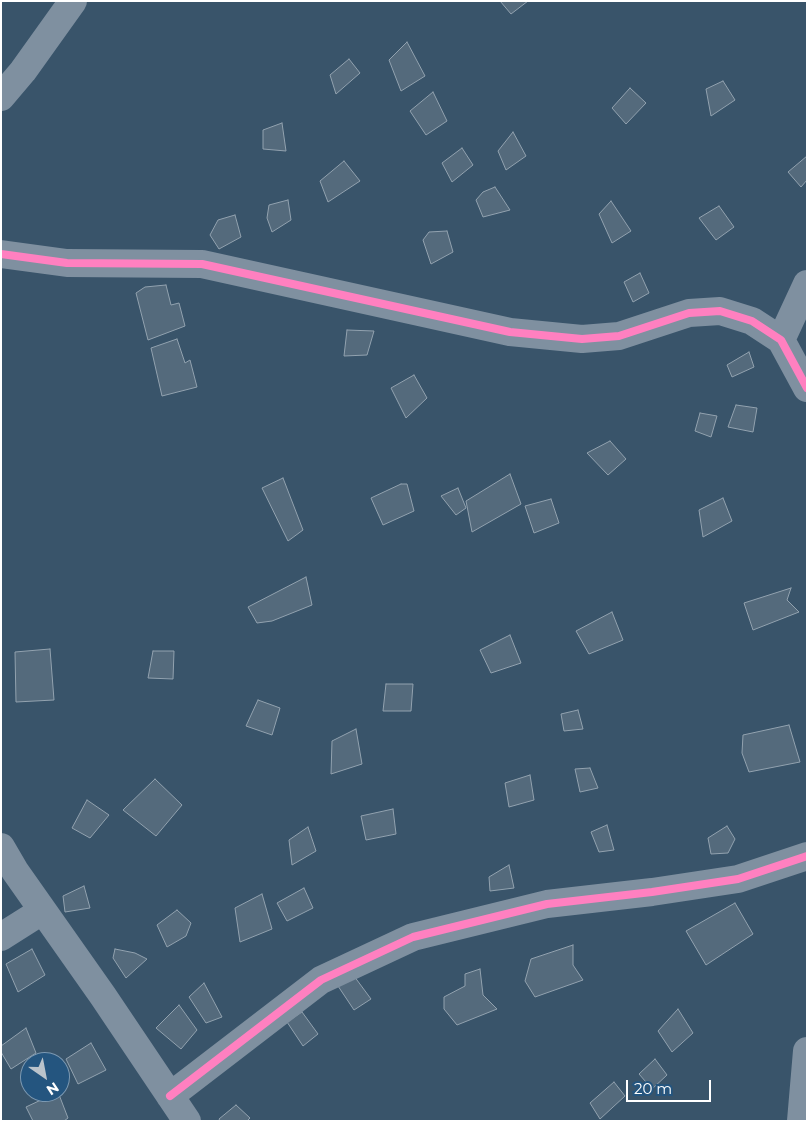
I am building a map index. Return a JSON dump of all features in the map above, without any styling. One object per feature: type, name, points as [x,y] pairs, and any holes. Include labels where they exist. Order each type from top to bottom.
[{"type":"street","points":[[1,97],[73,1]]},
{"type":"street","points":[[1,254],[67,263],[202,264],[510,332],[582,339],[619,336],[689,312],[720,311],[752,321],[781,340],[807,388]]},
{"type":"street","points":[[781,340],[807,284]]},
{"type":"street","points":[[1,847],[14,871],[103,996],[186,1121]]},
{"type":"street","points":[[170,1096],[321,980],[413,937],[547,904],[738,880],[807,856]]},
{"type":"street","points":[[1,937],[42,910]]},
{"type":"street","points":[[801,1121],[807,1052]]},
{"type":"building","points":[[500,1],[528,1],[511,14]]},
{"type":"building","points":[[407,42],[425,76],[401,91],[389,60]]},
{"type":"building","points":[[349,59],[360,73],[336,94],[330,75]]},
{"type":"building","points":[[723,81],[735,100],[711,116],[706,89]]},
{"type":"building","points":[[630,88],[646,103],[626,124],[612,108]]},
{"type":"building","points":[[433,92],[447,121],[426,135],[410,111]]},
{"type":"building","points":[[282,123],[286,151],[263,149],[263,130]]},
{"type":"building","points":[[513,132],[526,156],[506,170],[498,151]]},
{"type":"building","points":[[462,148],[473,165],[452,182],[442,163]]},
{"type":"building","points":[[807,156],[807,180],[801,187],[788,172]]},
{"type":"building","points":[[344,161],[360,181],[328,202],[320,181]]},
{"type":"building","points":[[495,187],[510,210],[483,217],[476,200],[483,192]]},
{"type":"building","points":[[288,200],[291,220],[272,232],[267,218],[269,205]]},
{"type":"building","points":[[611,201],[631,231],[612,243],[599,214]]},
{"type":"building","points":[[719,206],[734,227],[716,240],[699,218]]},
{"type":"building","points":[[235,215],[241,237],[219,249],[210,235],[218,220]]},
{"type":"building","points":[[447,231],[453,252],[431,264],[423,240],[429,232]]},
{"type":"building","points":[[640,273],[649,293],[633,302],[624,282]]},
{"type":"building","points":[[166,285],[171,305],[179,303],[185,326],[148,340],[136,293],[145,287]]},
{"type":"building","points":[[347,330],[374,331],[367,355],[344,356]]},
{"type":"building","points":[[177,339],[185,363],[190,360],[197,387],[162,396],[151,348]]},
{"type":"building","points":[[749,352],[754,367],[732,377],[727,365]]},
{"type":"building","points":[[414,375],[427,398],[406,418],[391,388]]},
{"type":"building","points":[[736,405],[757,408],[753,432],[728,427]]},
{"type":"building","points":[[700,413],[717,416],[711,437],[695,431]]},
{"type":"building","points":[[610,441],[626,459],[608,475],[587,453]]},
{"type":"building","points":[[510,474],[521,504],[472,532],[466,501]]},
{"type":"building","points":[[283,478],[303,530],[288,541],[262,488]]},
{"type":"building","points":[[401,484],[407,484],[414,511],[383,525],[371,498]]},
{"type":"building","points":[[458,488],[466,508],[456,515],[441,496]]},
{"type":"building","points":[[723,498],[732,521],[703,537],[699,510]]},
{"type":"building","points":[[551,499],[559,523],[534,533],[525,506]]},
{"type":"building","points":[[306,577],[312,605],[272,621],[257,623],[248,607]]},
{"type":"building","points":[[791,588],[787,600],[799,612],[753,630],[744,603]]},
{"type":"building","points":[[612,612],[623,640],[589,654],[576,631]]},
{"type":"building","points":[[510,635],[521,663],[491,673],[480,650]]},
{"type":"building","points":[[50,649],[54,700],[16,702],[15,652]]},
{"type":"building","points":[[153,651],[174,651],[173,679],[148,678]]},
{"type":"building","points":[[386,684],[413,684],[411,711],[383,711]]},
{"type":"building","points":[[258,700],[280,708],[272,735],[246,726]]},
{"type":"building","points":[[578,710],[583,729],[564,731],[561,714]]},
{"type":"building","points":[[789,725],[800,762],[749,772],[742,753],[743,735]]},
{"type":"building","points":[[356,729],[362,764],[331,774],[332,741]]},
{"type":"building","points":[[590,768],[598,788],[580,792],[575,769]]},
{"type":"building","points":[[530,775],[534,800],[509,807],[505,783]]},
{"type":"building","points":[[155,779],[182,805],[156,836],[123,810]]},
{"type":"building","points":[[87,800],[109,815],[90,838],[72,828]]},
{"type":"building","points":[[393,809],[396,834],[366,840],[361,816]]},
{"type":"building","points":[[607,825],[614,850],[599,852],[591,832]]},
{"type":"building","points":[[727,826],[735,839],[728,853],[711,854],[708,838]]},
{"type":"building","points":[[308,827],[316,851],[292,865],[289,840]]},
{"type":"building","points":[[509,865],[514,888],[490,891],[489,877]]},
{"type":"building","points":[[84,886],[90,908],[65,912],[63,896]]},
{"type":"building","points":[[304,888],[313,908],[287,921],[277,903]]},
{"type":"building","points":[[262,894],[272,929],[240,942],[235,908]]},
{"type":"building","points":[[735,903],[753,934],[706,965],[686,931]]},
{"type":"building","points":[[177,910],[191,923],[186,936],[167,947],[157,925]]},
{"type":"building","points":[[573,945],[573,965],[583,980],[535,997],[525,981],[531,959]]},
{"type":"building","points":[[32,949],[45,975],[18,992],[6,964]]},
{"type":"building","points":[[115,949],[135,953],[147,959],[126,978],[113,958]]},
{"type":"building","points":[[480,969],[483,995],[497,1009],[457,1025],[444,1009],[444,997],[465,986],[465,974]]},
{"type":"building","points":[[354,976],[371,999],[354,1010],[338,986]]},
{"type":"building","points":[[204,983],[222,1017],[206,1023],[189,997]]},
{"type":"building","points":[[179,1005],[197,1030],[181,1049],[156,1028]]},
{"type":"building","points":[[678,1009],[693,1033],[672,1052],[658,1031]]},
{"type":"building","points":[[302,1012],[318,1034],[303,1046],[287,1022]]},
{"type":"building","points":[[26,1028],[36,1052],[20,1052],[20,1063],[11,1069],[1,1052],[1,1046]]},
{"type":"building","points":[[91,1043],[106,1070],[78,1084],[70,1067],[70,1056]]},
{"type":"building","points":[[655,1059],[667,1075],[652,1089],[639,1074]]},
{"type":"building","points":[[614,1082],[625,1096],[600,1119],[590,1103]]},
{"type":"building","points":[[37,1102],[62,1102],[68,1118],[64,1121],[33,1121],[26,1107]]},
{"type":"building","points":[[236,1105],[250,1118],[247,1121],[220,1121],[219,1119]]},
{"type":"cycle path","points":[[1,254],[67,263],[202,264],[510,332],[582,339],[619,336],[689,313],[720,311],[752,321],[781,340],[807,388]]},
{"type":"cycle path","points":[[170,1096],[321,980],[413,937],[547,904],[652,892],[738,879],[807,856]]}]
